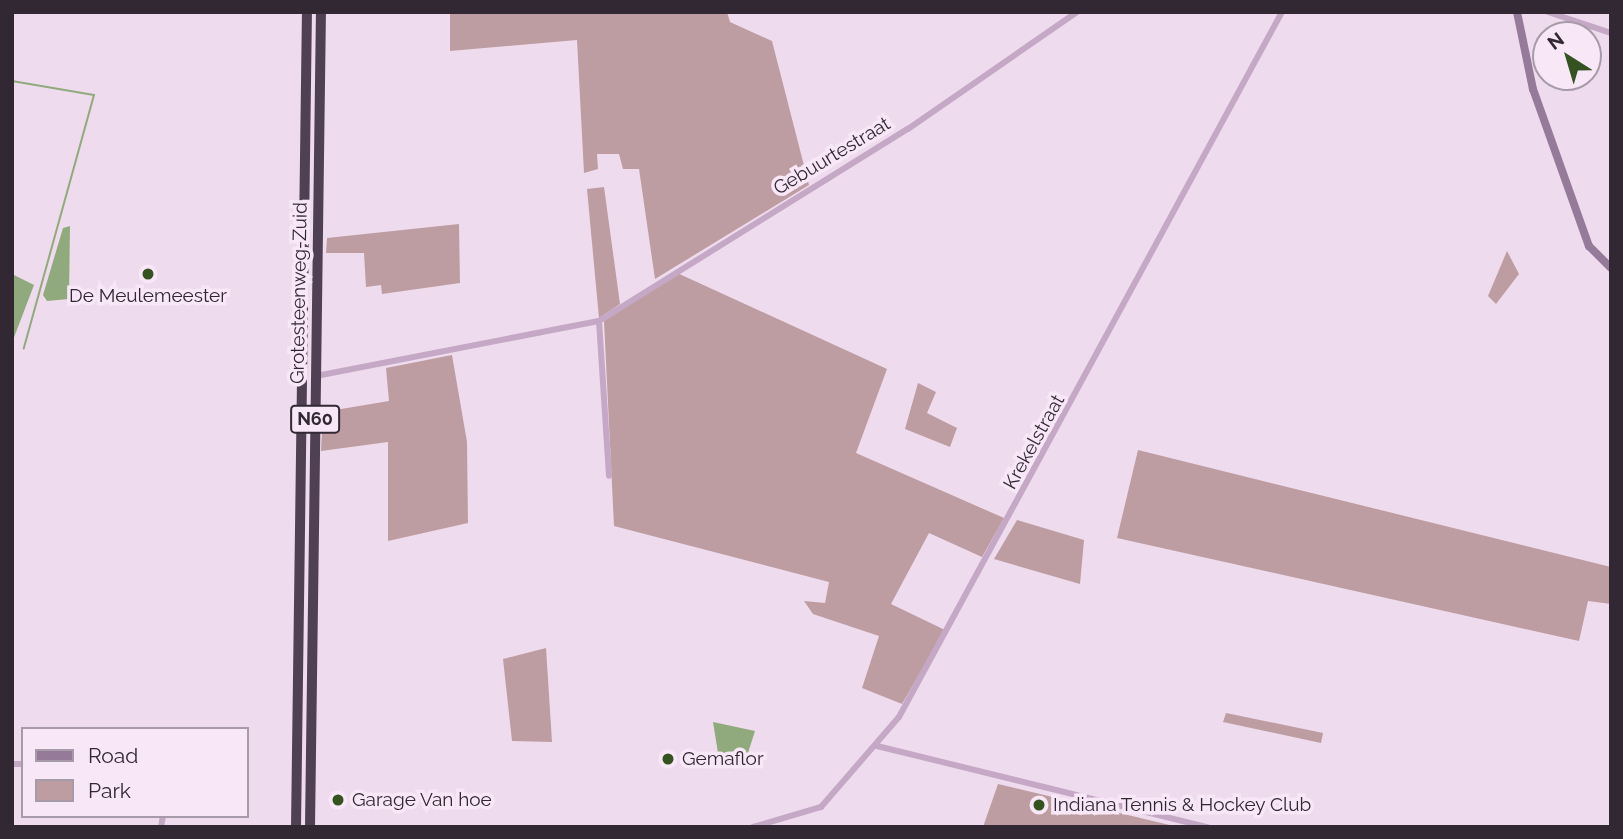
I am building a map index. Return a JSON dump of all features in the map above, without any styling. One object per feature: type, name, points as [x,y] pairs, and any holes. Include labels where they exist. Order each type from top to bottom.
[{"type":"highway","name":"Grotesteenweg-Zuid","points":[[296,827],[307,12]]},
{"type":"highway","name":"Grotesteenweg-Zuid","points":[[310,827],[321,12]]},
{"type":"street","name":"Gebuurtestraat","points":[[316,376],[599,321],[908,129],[1077,12]]},
{"type":"street","name":"Krekelstraat","points":[[753,827],[821,807],[877,746],[1039,467],[1282,12]]},
{"type":"street","points":[[1517,12],[1533,89],[1589,246],[1611,268]]},
{"type":"street","points":[[1548,12],[1611,33]]},
{"type":"street","points":[[599,321],[609,476]]},
{"type":"street","points":[[877,746],[1208,827]]},
{"type":"green space","points":[[450,12],[727,12],[730,22],[772,41],[809,185],[655,279],[639,169],[623,169],[619,154],[597,154],[598,169],[584,173],[577,40],[450,51]]},
{"type":"green space","points":[[604,187],[620,304],[599,318],[587,189]]},
{"type":"green space","points":[[459,224],[460,283],[382,294],[381,285],[366,287],[364,253],[326,253],[327,238]]},
{"type":"green space","points":[[1507,251],[1519,274],[1496,304],[1488,296]]},
{"type":"green space","points":[[675,272],[887,369],[856,453],[1004,518],[982,557],[929,533],[891,604],[945,630],[902,704],[862,688],[879,636],[813,614],[804,601],[825,603],[829,582],[614,526],[604,321]]},
{"type":"green space","points":[[452,355],[467,442],[468,523],[388,541],[388,442],[321,451],[323,412],[389,401],[386,368]]},
{"type":"green space","points":[[918,383],[936,392],[927,413],[957,428],[950,447],[905,429]]},
{"type":"green space","points":[[1138,450],[1611,567],[1611,604],[1588,601],[1579,641],[1117,538]]},
{"type":"green space","points":[[1017,520],[1084,540],[1080,584],[994,559]]},
{"type":"green space","points":[[546,648],[552,742],[512,741],[503,659]]},
{"type":"green space","points":[[1226,713],[1323,733],[1321,743],[1223,722]]},
{"type":"green space","name":"Indiana Tennis & Hockey Club","points":[[998,784],[1178,827],[983,827]]},
{"type":"shaded area","points":[[70,226],[69,299],[47,301],[43,295],[63,228]]},
{"type":"shaded area","points":[[12,274],[34,285],[13,340],[12,340]]},
{"type":"shaded area","points":[[713,722],[755,731],[748,753],[719,759]]},
{"type":"waterway","points":[[12,81],[94,95],[24,348]]},
{"type":"place","name":"De Meulemeester","points":[[148,274]]},
{"type":"place","name":"Gemaflor","points":[[668,759]]},
{"type":"place","name":"Garage Van hoe","points":[[338,800]]},
{"type":"place","name":"Indiana Tennis & Hockey Club","points":[[1039,805]]}]
